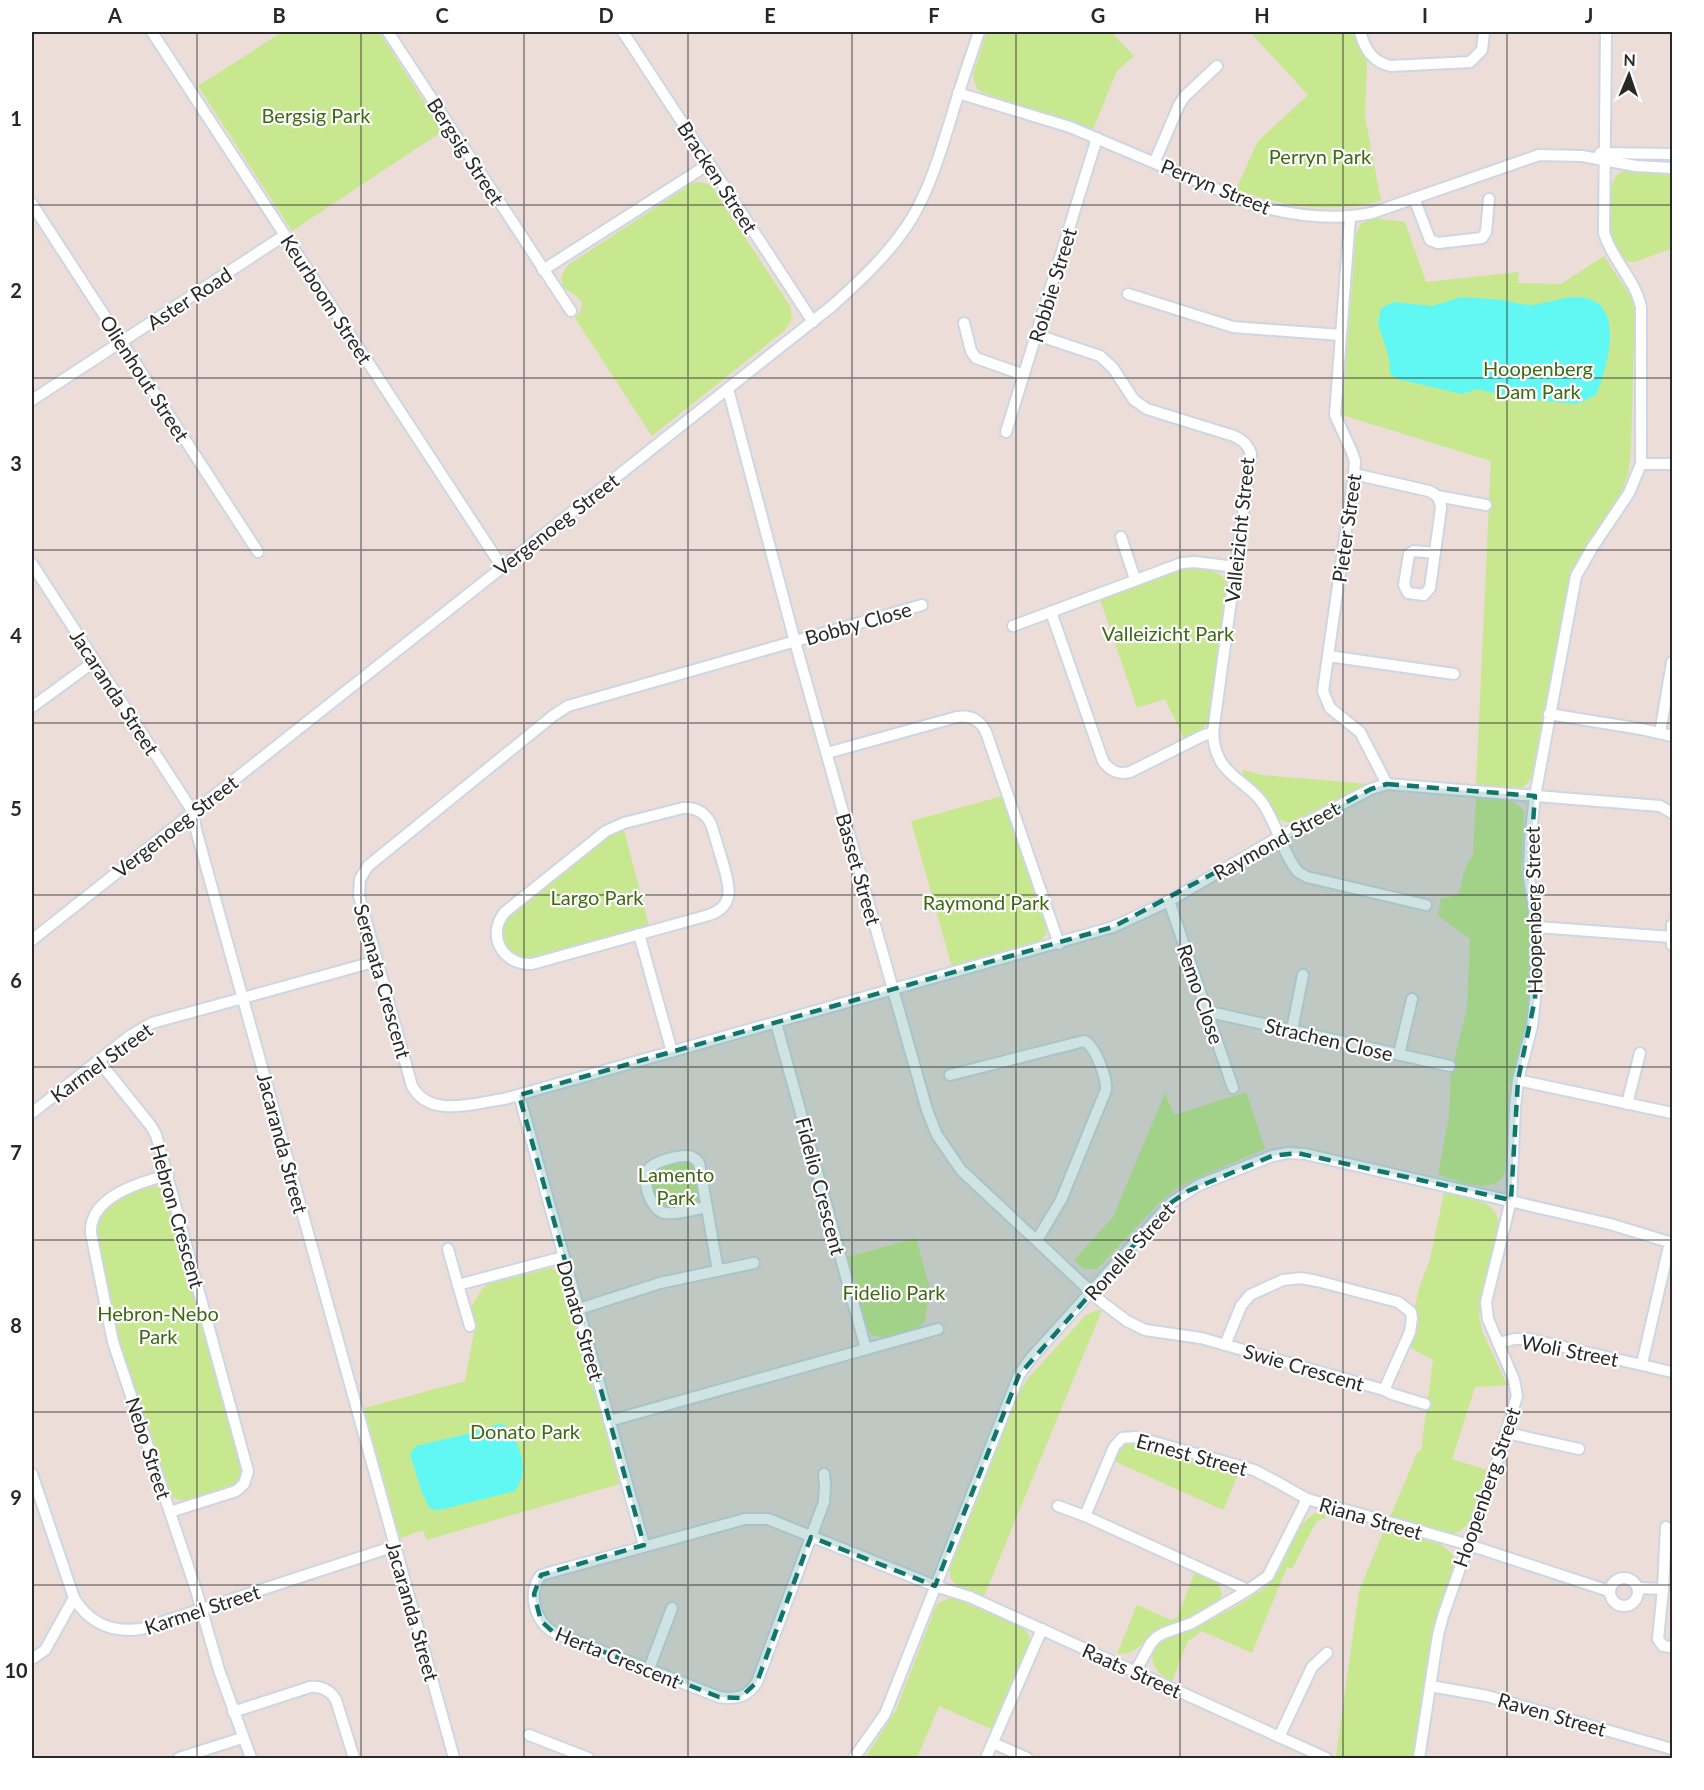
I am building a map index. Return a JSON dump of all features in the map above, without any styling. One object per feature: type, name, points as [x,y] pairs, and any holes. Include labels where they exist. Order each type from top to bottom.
[{"type":"street","name":"Keurboom Street","points":[[152,32],[502,567]]},
{"type":"street","name":"Bergsig Street","points":[[388,32],[571,311]]},
{"type":"street","name":"Bracken Street","points":[[623,32],[813,322]]},
{"type":"street","name":"Vergenoeg Street","points":[[32,940],[839,301],[874,267],[912,218],[932,178],[979,32]]},
{"type":"street","points":[[1360,32],[1369,54],[1382,64],[1391,66],[1470,62],[1482,50],[1484,32]]},
{"type":"street","name":"Hoopenberg Street","points":[[1419,1758],[1438,1635],[1507,1433],[1517,1396],[1517,1390],[1488,1319],[1486,1302],[1511,1200],[1518,1080],[1532,1026],[1537,927],[1529,878],[1530,840],[1549,714],[1576,576],[1629,493],[1641,464],[1641,307],[1637,292],[1610,248],[1605,233],[1606,32]]},
{"type":"street","points":[[1155,161],[1179,105],[1185,96],[1217,66]]},
{"type":"street","name":"Perryn Street","points":[[958,93],[1070,127],[1270,210],[1350,217],[1372,213],[1539,155],[1605,157],[1672,154]]},
{"type":"street","name":"Robbie Street","points":[[1006,432],[1098,138]]},
{"type":"street","name":"Perryn Street","points":[[1605,157],[1636,166],[1672,168]]},
{"type":"street","points":[[543,270],[709,164]]},
{"type":"street","points":[[1414,198],[1431,240],[1438,243],[1482,238],[1486,232],[1489,199]]},
{"type":"street","name":"Olienhout Street","points":[[32,204],[258,552]]},
{"type":"street","name":"Pieter Street","points":[[1350,217],[1335,415],[1352,452],[1354,474],[1323,691],[1330,708],[1360,732],[1388,784]]},
{"type":"street","name":"Aster Road","points":[[32,400],[285,235]]},
{"type":"street","points":[[1128,294],[1233,327],[1341,335]]},
{"type":"street","points":[[964,323],[971,351],[976,358],[1024,375]]},
{"type":"street","name":"Valleizicht Street","points":[[1037,334],[1100,356],[1113,368],[1134,400],[1147,409],[1233,436],[1245,443],[1251,454],[1213,733],[1217,752],[1222,763],[1260,800],[1294,868],[1302,874],[1426,905]]},
{"type":"street","name":"Basset Street","points":[[728,389],[795,642],[927,1110],[940,1141],[961,1170],[1093,1291]]},
{"type":"street","points":[[1641,464],[1672,464]]},
{"type":"street","points":[[1354,474],[1429,491],[1437,496],[1486,505]]},
{"type":"street","points":[[1435,553],[1441,508],[1437,496]]},
{"type":"street","points":[[1122,537],[1135,579]]},
{"type":"street","points":[[1013,626],[1182,562],[1236,567]]},
{"type":"street","name":"Jacaranda Street","points":[[32,564],[194,812],[196,830],[454,1758]]},
{"type":"street","name":"Bobby Close","points":[[795,642],[921,605]]},
{"type":"street","points":[[1051,612],[1103,761],[1111,770],[1120,773],[1130,772],[1204,735],[1213,733]]},
{"type":"street","name":"Serenata Crescent","points":[[795,642],[568,706],[368,866],[358,885],[359,896],[412,1086],[421,1098],[434,1105],[446,1107],[504,1099],[894,991]]},
{"type":"street","points":[[1328,656],[1454,674]]},
{"type":"street","points":[[32,707],[95,661]]},
{"type":"street","points":[[1660,733],[1672,662]]},
{"type":"street","points":[[1549,714],[1672,736]]},
{"type":"street","points":[[827,753],[957,717],[971,718],[980,723],[986,732],[1059,944]]},
{"type":"street","name":"Raymond Street","points":[[894,991],[1113,927],[1168,901],[1279,837],[1371,789],[1388,784],[1660,806],[1672,813]]},
{"type":"street","points":[[683,808],[698,809],[706,815],[711,824],[729,887],[727,899],[715,913],[639,934],[531,964],[518,963],[506,956],[498,945],[496,934],[498,922],[505,912],[606,831],[624,823],[683,808]]},
{"type":"street","name":"Remo Close","points":[[1168,901],[1233,1088]]},
{"type":"street","points":[[1537,927],[1672,941],[1672,926]]},
{"type":"street","points":[[639,934],[672,1052]]},
{"type":"street","name":"Karmel Street","points":[[32,1113],[131,1035],[152,1023],[377,961]]},
{"type":"street","points":[[1292,1030],[1303,975]]},
{"type":"street","points":[[1399,1054],[1412,999]]},
{"type":"street","name":"Strachen Close","points":[[1208,1013],[1450,1066]]},
{"type":"street","name":"Fidelio Crescent","points":[[776,1023],[866,1349]]},
{"type":"street","points":[[950,1075],[1084,1041],[1090,1044],[1105,1078],[1106,1090],[1062,1200],[1037,1240]]},
{"type":"street","points":[[1627,1104],[1640,1053]]},
{"type":"street","name":"Hebron Crescent","points":[[98,1060],[154,1131],[248,1471],[244,1484],[236,1491],[170,1512]]},
{"type":"street","points":[[1518,1080],[1672,1113]]},
{"type":"street","name":"Donato Street","points":[[519,1095],[644,1545]]},
{"type":"street","name":"Ronelle Street","points":[[854,1758],[885,1714],[1019,1375],[1031,1358],[1179,1196],[1200,1185],[1280,1154],[1305,1154],[1511,1200],[1672,1242]]},
{"type":"street","points":[[707,1207],[669,1214],[658,1211],[652,1204],[646,1181],[648,1170],[654,1164],[685,1156],[696,1159],[702,1167],[718,1271]]},
{"type":"street","name":"Nebo Street","points":[[168,1175],[129,1186],[97,1211],[91,1228],[113,1342],[196,1590],[200,1610],[233,1712],[251,1758]]},
{"type":"street","name":"Woli Street","points":[[1642,1364],[1672,1242]]},
{"type":"street","points":[[448,1249],[470,1326]]},
{"type":"street","points":[[458,1285],[563,1257]]},
{"type":"street","points":[[579,1309],[660,1283],[753,1263]]},
{"type":"street","name":"Swie Crescent","points":[[1225,1345],[1241,1306],[1250,1295],[1283,1280],[1301,1278],[1317,1281],[1398,1302],[1411,1312],[1412,1325],[1384,1390]]},
{"type":"street","name":"Swie Crescent","points":[[1093,1291],[1120,1317],[1135,1326],[1154,1332],[1194,1337],[1225,1345],[1384,1390],[1425,1404]]},
{"type":"street","points":[[609,1421],[938,1329]]},
{"type":"street","name":"Woli Street","points":[[1498,1343],[1529,1339],[1672,1372]]},
{"type":"street","points":[[1507,1433],[1578,1449]]},
{"type":"street","name":"Ernest Street","points":[[1085,1516],[1114,1447],[1122,1438],[1132,1436],[1254,1470],[1307,1499]]},
{"type":"street","name":"Karmel Street","points":[[32,1474],[74,1598],[94,1621],[103,1626],[122,1630],[141,1629],[395,1546]]},
{"type":"street","points":[[811,1537],[825,1496],[824,1474]]},
{"type":"street","name":"Riana Street","points":[[1135,1672],[1151,1643],[1157,1637],[1192,1623],[1263,1581],[1273,1570],[1307,1499],[1467,1545],[1610,1591]]},
{"type":"street","points":[[1059,1506],[1248,1590]]},
{"type":"street","name":"Herta Crescent","points":[[811,1537],[757,1682],[753,1689],[745,1695],[729,1699],[553,1632],[541,1621],[534,1594],[534,1586],[541,1575],[752,1517],[768,1519],[935,1586]]},
{"type":"street","points":[[1666,1527],[1658,1639],[1663,1646],[1672,1647]]},
{"type":"street","points":[[1622,1578],[1632,1580],[1638,1588],[1638,1598],[1631,1605],[1616,1604],[1610,1596],[1614,1582],[1622,1578]]},
{"type":"street","name":"Raats Street","points":[[935,1586],[970,1598],[1042,1629],[1326,1758]]},
{"type":"street","points":[[1638,1588],[1663,1589]]},
{"type":"street","points":[[32,1659],[45,1650],[74,1598]]},
{"type":"street","points":[[649,1669],[672,1608]]},
{"type":"street","points":[[986,1758],[1042,1629]]},
{"type":"street","points":[[1279,1737],[1311,1667],[1327,1653]]},
{"type":"street","name":"Raven Street","points":[[1430,1686],[1487,1696],[1672,1749]]},
{"type":"street","points":[[233,1712],[310,1688],[322,1688],[330,1692],[336,1700],[354,1758]]},
{"type":"street","points":[[529,1735],[588,1758]]},
{"type":"street","points":[[179,1758],[242,1738]]},
{"type":"street","points":[[993,1743],[1027,1758]]},
{"type":"highlighted area","points":[[1387,784],[1535,796],[1529,878],[1537,927],[1535,999],[1518,1080],[1511,1200],[1297,1153],[1272,1156],[1188,1191],[1172,1202],[1019,1375],[935,1586],[811,1537],[757,1682],[740,1698],[719,1697],[553,1632],[541,1621],[534,1594],[541,1575],[644,1545],[519,1095],[1113,927],[1371,789]]},
{"type":"green space","name":"Bergsig Park","points":[[282,32],[379,32],[443,131],[292,231],[198,86]]},
{"type":"green space","points":[[987,32],[1111,32],[1134,56],[1117,71],[1093,129],[977,89],[973,75]]},
{"type":"green space","name":"Perryn Park","points":[[1250,32],[1354,32],[1367,59],[1365,117],[1381,201],[1345,207],[1308,207],[1271,201],[1236,189],[1258,141],[1308,95]]},
{"type":"green space","points":[[1626,170],[1672,171],[1672,249],[1632,262],[1624,260],[1619,255],[1612,240],[1611,230],[1612,185],[1616,176]]},
{"type":"green space","points":[[698,182],[712,187],[790,306],[792,319],[785,330],[652,436],[575,318],[582,306],[581,302],[563,286],[561,277],[568,265],[693,183]]},
{"type":"green space","name":"Hoopenberg Dam Park","points":[[1373,218],[1405,222],[1426,282],[1519,272],[1518,283],[1561,284],[1604,256],[1635,305],[1631,450],[1628,475],[1619,497],[1582,553],[1570,578],[1531,778],[1522,788],[1476,785],[1491,461],[1342,415],[1356,233],[1362,223]]},
{"type":"green space","name":"Valleizicht Park","points":[[1187,568],[1213,571],[1223,577],[1228,589],[1209,720],[1202,729],[1184,738],[1165,699],[1137,708],[1100,599]]},
{"type":"green space","points":[[1243,770],[1262,775],[1368,784],[1289,823],[1280,820],[1242,777]]},
{"type":"green space","name":"Raymond Park","points":[[1003,796],[1047,925],[1047,933],[1040,942],[952,967],[911,821]]},
{"type":"green space","points":[[1476,798],[1510,801],[1524,812],[1521,870],[1531,924],[1528,1017],[1509,1086],[1505,1172],[1500,1180],[1484,1186],[1438,1175],[1449,1115],[1451,1072],[1467,1008],[1470,939],[1437,915],[1441,905],[1440,899],[1458,895],[1465,869],[1473,856]]},
{"type":"green space","name":"Largo Park","points":[[624,830],[649,926],[530,958],[522,958],[510,951],[503,932],[507,918],[604,839]]},
{"type":"green space","points":[[1246,1092],[1265,1149],[1176,1189],[1158,1204],[1097,1269],[1084,1269],[1074,1260],[1113,1217],[1165,1093],[1174,1115]]},
{"type":"green space","name":"Lamento Park","points":[[685,1160],[696,1164],[701,1199],[693,1205],[665,1210],[653,1192],[652,1172]]},
{"type":"green space","name":"Hebron-Nebo Park","points":[[150,1185],[160,1188],[167,1195],[242,1472],[235,1484],[184,1501],[174,1498],[169,1492],[116,1333],[96,1233],[97,1224],[107,1208],[132,1191]]},
{"type":"green space","points":[[1444,1193],[1479,1201],[1493,1209],[1497,1215],[1499,1224],[1479,1314],[1482,1331],[1507,1385],[1475,1387],[1452,1459],[1487,1470],[1470,1521],[1459,1532],[1449,1534],[1390,1517],[1418,1451],[1421,1451],[1433,1360],[1409,1347],[1417,1327],[1414,1310],[1430,1259]]},
{"type":"green space","name":"Fidelio Park","points":[[916,1238],[932,1296],[927,1306],[925,1321],[916,1329],[883,1338],[872,1335],[867,1327],[848,1257]]},
{"type":"green space","name":"Donato Park","points":[[551,1268],[560,1273],[564,1280],[620,1484],[426,1540],[423,1530],[400,1538],[364,1408],[465,1381],[474,1332],[477,1330],[471,1307],[482,1289],[488,1284]]},
{"type":"green space","points":[[1102,1310],[984,1596],[966,1590],[952,1580],[950,1567],[1020,1390],[1029,1377],[1086,1315]]},
{"type":"green space","points":[[1133,1442],[1239,1472],[1223,1510],[1114,1461],[1122,1446]]},
{"type":"green space","points":[[1327,1511],[1326,1517],[1316,1522],[1292,1569],[1287,1567],[1252,1653],[1202,1631],[1188,1641],[1172,1681],[1158,1671],[1152,1657],[1157,1645],[1165,1639],[1195,1628],[1222,1614],[1267,1586],[1275,1578],[1299,1529],[1307,1519],[1316,1513]]},
{"type":"green space","points":[[1385,1528],[1442,1545],[1453,1555],[1454,1565],[1433,1626],[1414,1758],[1342,1758],[1336,1756],[1359,1591]]},
{"type":"green space","points":[[1195,1572],[1219,1585],[1222,1594],[1218,1600],[1204,1611],[1160,1628],[1132,1652],[1117,1654],[1137,1605],[1171,1620],[1177,1618]]},
{"type":"green space","points":[[950,1598],[1005,1618],[1024,1629],[1029,1635],[1029,1646],[991,1729],[939,1706],[917,1758],[865,1758],[896,1710],[936,1606]]},
{"type":"water","points":[[1461,297],[1503,300],[1530,305],[1570,297],[1592,300],[1603,308],[1608,320],[1610,335],[1609,351],[1596,395],[1577,404],[1511,398],[1477,389],[1462,394],[1397,379],[1390,374],[1389,358],[1378,323],[1381,308],[1394,302],[1433,306]]},
{"type":"water","points":[[501,1423],[513,1431],[521,1454],[522,1476],[515,1491],[440,1510],[430,1509],[422,1493],[410,1454],[416,1446],[475,1432]]}]
